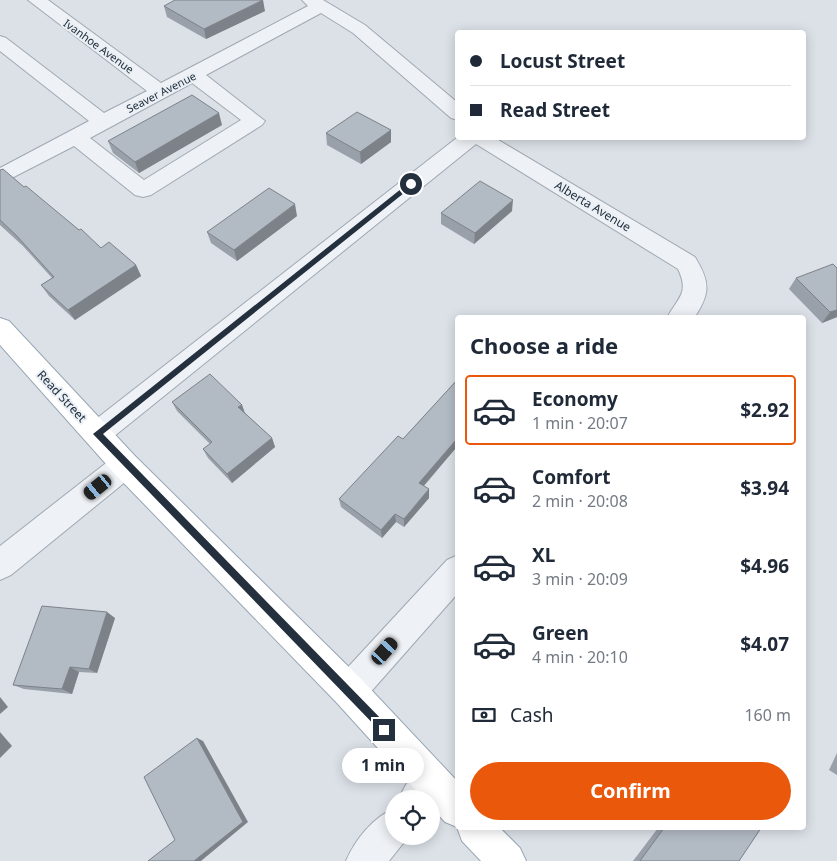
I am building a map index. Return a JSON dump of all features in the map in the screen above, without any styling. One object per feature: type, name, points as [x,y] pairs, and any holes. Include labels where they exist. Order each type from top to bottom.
[{"type":"main road","name":"Read Street","points":[[0,328],[125,465],[348,691],[424,790]]},
{"type":"main road","name":"Read Street","points":[[440,799],[455,807]]},
{"type":"main road","points":[[477,830],[507,861]]},
{"type":"street","name":"Ivanhoe Avenue","points":[[37,0],[161,92]]},
{"type":"street","name":"Seaver Avenue","points":[[0,177],[194,75],[316,3]]},
{"type":"street","points":[[316,3],[359,29],[455,111]]},
{"type":"street","points":[[0,42],[103,122]]},
{"type":"street","points":[[75,137],[143,190],[256,121],[194,75]]},
{"type":"street","points":[[97,434],[467,140]]},
{"type":"street","name":"Alberta Avenue","points":[[484,140],[686,263],[695,276],[696,290],[689,306],[682,315]]},
{"type":"street","points":[[0,565],[125,465]]},
{"type":"street","points":[[348,691],[455,573]]},
{"type":"street","points":[[365,861],[385,838]]},
{"type":"building","points":[[175,0],[263,0],[204,29],[164,6]]},
{"type":"building","points":[[192,95],[219,113],[135,162],[108,141]]},
{"type":"building","points":[[357,112],[391,130],[360,152],[326,133]]},
{"type":"building","points":[[3,169],[79,230],[81,229],[101,248],[109,242],[136,265],[68,310],[41,285],[54,277],[0,220],[0,170]]},
{"type":"building","points":[[480,181],[513,200],[475,233],[441,213]]},
{"type":"building","points":[[269,188],[295,204],[234,250],[207,232]]},
{"type":"building","points":[[833,264],[837,268],[837,310],[830,312],[796,278]]},
{"type":"building","points":[[210,374],[242,405],[238,407],[272,438],[227,474],[203,449],[212,442],[172,402]]},
{"type":"building","points":[[455,382],[455,441],[419,483],[429,489],[404,519],[395,514],[381,530],[339,499],[398,436],[403,439]]},
{"type":"building","points":[[42,606],[107,612],[89,669],[70,667],[62,689],[13,685]]},
{"type":"building","points":[[197,738],[243,822],[194,861],[148,861],[175,840],[144,777]]},
{"type":"building","points":[[663,830],[760,830],[739,861],[640,861]]},
{"type":"route","points":[[384,730],[97,434],[411,184]]}]
